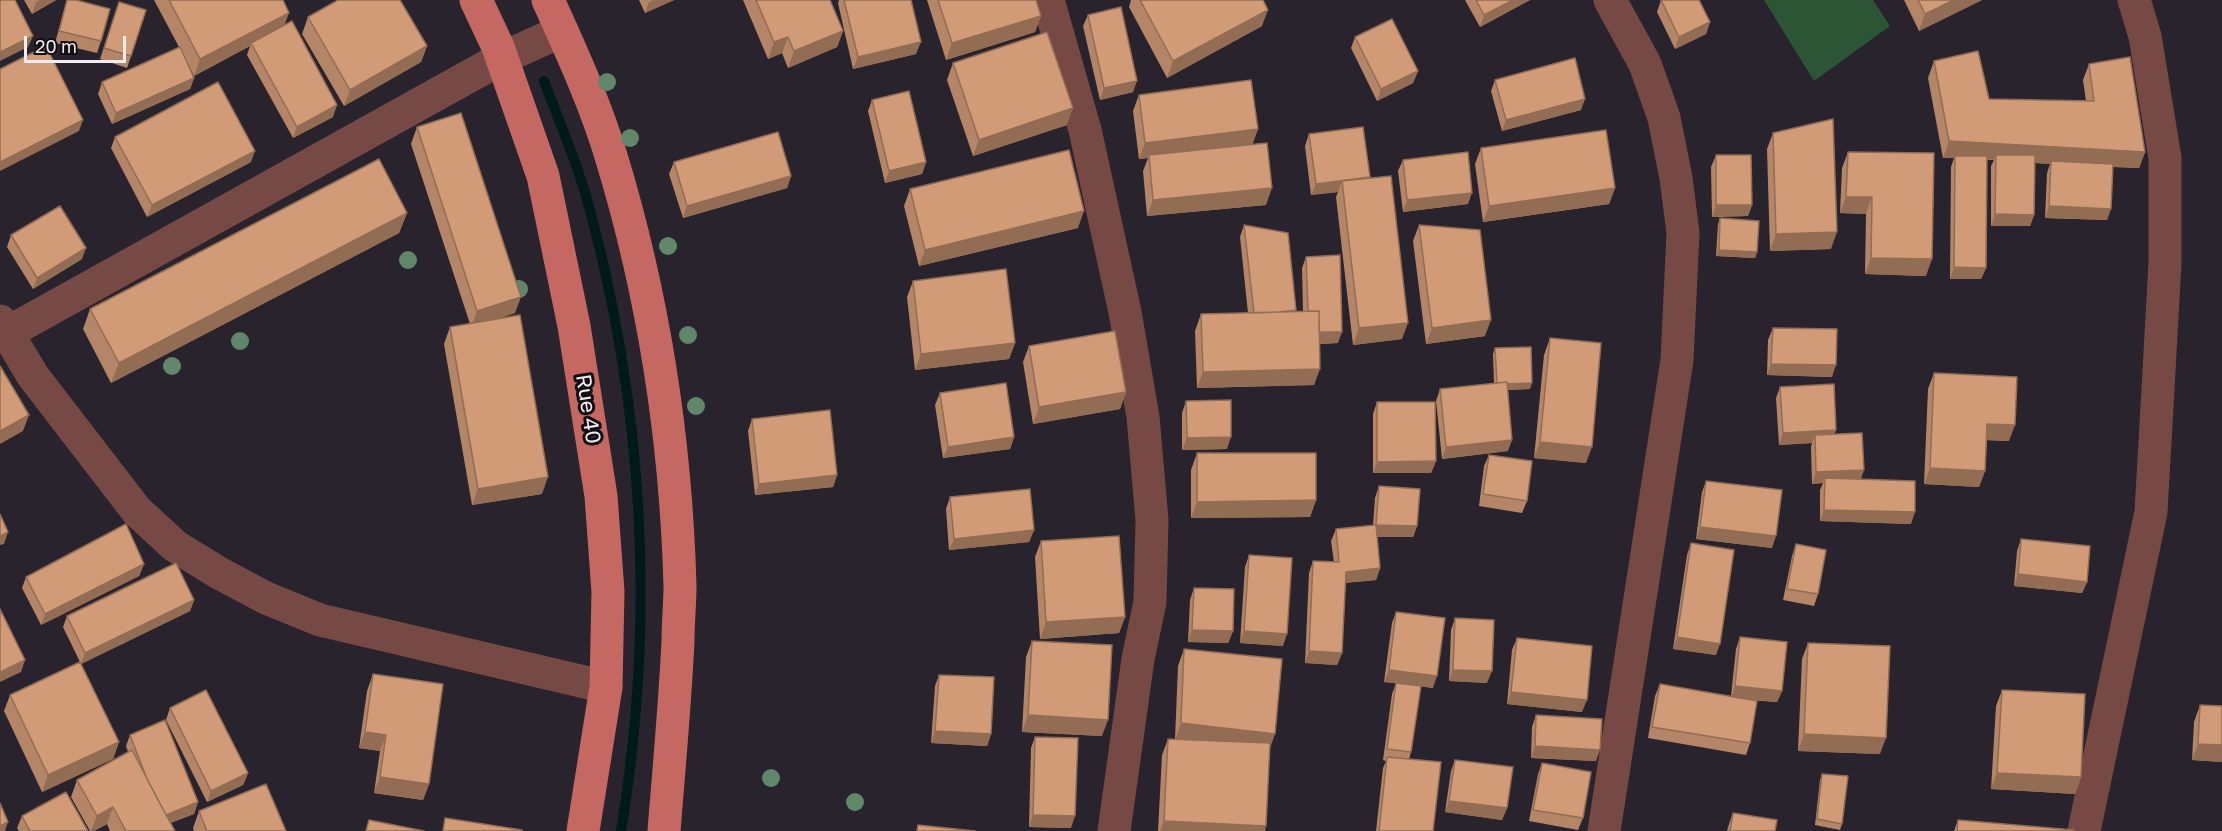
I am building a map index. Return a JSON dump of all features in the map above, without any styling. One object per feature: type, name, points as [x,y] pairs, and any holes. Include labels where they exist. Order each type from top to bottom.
[{"type":"main road","name":"Rue 40","points":[[476,0],[502,58],[543,176],[574,326],[601,496],[608,592],[606,687],[583,831]]},
{"type":"main road","points":[[548,0],[611,154],[640,266],[658,364],[671,457],[680,587],[676,679],[664,831]]},
{"type":"street","points":[[1048,0],[1085,130],[1125,312],[1143,417],[1151,509],[1150,602],[1138,659],[1114,831]]},
{"type":"street","points":[[1604,831],[1677,360],[1683,233],[1676,178],[1664,118],[1645,64],[1610,0]]},
{"type":"street","points":[[2084,831],[2151,512],[2165,263],[2164,158],[2145,36],[2134,0]]},
{"type":"street","points":[[562,31],[502,58],[3,327],[33,376],[136,511],[175,546],[219,573],[266,598],[320,620],[606,687]]},
{"type":"green space","points":[[1764,0],[1873,0],[1890,26],[1814,81]]},
{"type":"building","points":[[0,0],[15,0],[33,36],[0,52]]},
{"type":"building","points":[[67,0],[76,0],[110,9],[101,41],[59,31]]},
{"type":"building","points":[[169,0],[283,0],[289,13],[200,59]]},
{"type":"building","points":[[338,0],[400,0],[427,46],[350,90],[308,17]]},
{"type":"building","points":[[756,0],[830,0],[843,31],[794,51],[788,37],[774,42]]},
{"type":"building","points":[[844,0],[911,0],[921,42],[858,57]]},
{"type":"building","points":[[938,0],[1036,0],[1041,16],[952,43]]},
{"type":"building","points":[[1140,0],[1263,0],[1268,10],[1173,61]]},
{"type":"building","points":[[1476,0],[1513,0],[1484,15]]},
{"type":"building","points":[[1661,0],[1699,0],[1710,22],[1679,37]]},
{"type":"building","points":[[1918,0],[1954,0],[1925,14]]},
{"type":"building","points":[[119,2],[146,10],[131,56],[104,48]]},
{"type":"building","points":[[1121,7],[1137,81],[1104,88],[1088,15]]},
{"type":"building","points":[[1392,19],[1418,71],[1381,89],[1355,37]]},
{"type":"building","points":[[292,21],[337,105],[297,127],[251,43]]},
{"type":"building","points":[[1047,32],[1073,108],[979,140],[953,63]]},
{"type":"building","points":[[46,46],[83,120],[0,162],[0,69]]},
{"type":"building","points":[[180,47],[194,78],[116,113],[102,82]]},
{"type":"building","points":[[1978,51],[1989,99],[2094,101],[2089,64],[2130,57],[2145,152],[1949,141],[1934,61]]},
{"type":"building","points":[[1575,58],[1585,99],[1506,120],[1495,80]]},
{"type":"building","points":[[1251,80],[1258,129],[1145,143],[1139,95]]},
{"type":"building","points":[[218,82],[255,151],[152,205],[115,137]]},
{"type":"building","points":[[909,91],[926,162],[889,171],[872,100]]},
{"type":"building","points":[[461,113],[521,297],[477,311],[417,127]]},
{"type":"building","points":[[1833,119],[1837,232],[1776,234],[1773,133]]},
{"type":"building","points":[[1363,127],[1370,177],[1316,184],[1309,134]]},
{"type":"building","points":[[1606,130],[1615,188],[1489,206],[1481,148]]},
{"type":"building","points":[[778,132],[791,176],[687,206],[674,162]]},
{"type":"building","points":[[1267,143],[1272,188],[1153,200],[1149,155]]},
{"type":"building","points":[[1069,150],[1084,211],[925,250],[910,189]]},
{"type":"building","points":[[1468,152],[1472,193],[1407,200],[1403,160]]},
{"type":"building","points":[[1848,152],[1934,153],[1932,259],[1871,258],[1872,197],[1846,197]]},
{"type":"building","points":[[1716,155],[1751,155],[1752,205],[1716,205]]},
{"type":"building","points":[[1996,155],[2035,155],[2034,215],[1995,214]]},
{"type":"building","points":[[1955,156],[1987,156],[1986,268],[1954,267]]},
{"type":"building","points":[[379,159],[407,213],[119,363],[90,309]]},
{"type":"building","points":[[2051,161],[2113,164],[2111,209],[2049,206]]},
{"type":"building","points":[[1391,176],[1408,323],[1359,328],[1342,181]]},
{"type":"building","points":[[60,206],[86,248],[37,278],[11,235]]},
{"type":"building","points":[[1720,218],[1759,221],[1757,252],[1719,250]]},
{"type":"building","points":[[1244,225],[1288,233],[1296,310],[1254,313]]},
{"type":"building","points":[[1419,225],[1480,230],[1491,320],[1432,328]]},
{"type":"building","points":[[1340,255],[1342,332],[1319,332],[1319,311],[1308,311],[1306,257]]},
{"type":"building","points":[[1006,269],[1015,343],[921,354],[913,281]]},
{"type":"building","points":[[1319,311],[1320,369],[1203,372],[1201,314]]},
{"type":"building","points":[[520,315],[548,477],[478,489],[450,327]]},
{"type":"building","points":[[1773,328],[1837,329],[1836,365],[1771,364]]},
{"type":"building","points":[[1115,331],[1126,392],[1039,407],[1029,346]]},
{"type":"building","points":[[1550,338],[1601,343],[1592,447],[1540,442]]},
{"type":"building","points":[[1531,347],[1532,383],[1497,383],[1495,348]]},
{"type":"building","points":[[0,366],[29,415],[0,431]]},
{"type":"building","points":[[1934,373],[2017,377],[2015,425],[1987,424],[1985,471],[1930,468]]},
{"type":"building","points":[[1507,382],[1512,440],[1446,447],[1440,389]]},
{"type":"building","points":[[1006,383],[1014,437],[948,447],[940,393]]},
{"type":"building","points":[[1834,384],[1836,430],[1783,433],[1780,387]]},
{"type":"building","points":[[1231,400],[1231,437],[1187,438],[1186,401]]},
{"type":"building","points":[[1377,402],[1435,402],[1436,461],[1377,462]]},
{"type":"building","points":[[830,410],[837,475],[759,484],[752,419]]},
{"type":"building","points":[[1862,433],[1864,470],[1816,472],[1815,435]]},
{"type":"building","points":[[1197,453],[1316,453],[1316,500],[1197,502]]},
{"type":"building","points":[[1489,455],[1532,461],[1527,501],[1483,494]]},
{"type":"building","points":[[1825,478],[1915,481],[1915,512],[1824,510]]},
{"type":"building","points":[[1706,481],[1782,490],[1776,536],[1700,527]]},
{"type":"building","points":[[1379,486],[1420,489],[1417,526],[1376,525]]},
{"type":"building","points":[[1030,489],[1034,530],[954,539],[950,497]]},
{"type":"building","points":[[0,514],[8,532],[0,536]]},
{"type":"building","points":[[126,524],[144,564],[45,614],[26,577]]},
{"type":"building","points":[[1376,525],[1380,568],[1346,572],[1342,653],[1309,651],[1313,561],[1339,562],[1336,529]]},
{"type":"building","points":[[1119,536],[1125,617],[1046,622],[1041,541]]},
{"type":"building","points":[[2021,539],[2090,546],[2087,582],[2018,574]]},
{"type":"building","points":[[1691,543],[1734,550],[1720,644],[1677,637]]},
{"type":"building","points":[[1796,544],[1826,550],[1818,594],[1787,589]]},
{"type":"building","points":[[1249,555],[1292,558],[1287,634],[1244,631]]},
{"type":"building","points":[[176,563],[194,600],[85,653],[67,616]]},
{"type":"building","points":[[1194,588],[1234,589],[1233,631],[1192,630]]},
{"type":"building","points":[[0,609],[25,660],[0,672]]},
{"type":"building","points":[[1396,612],[1445,618],[1437,676],[1389,670]]},
{"type":"building","points":[[1455,618],[1494,620],[1492,671],[1453,670]]},
{"type":"building","points":[[1740,637],[1787,642],[1782,691],[1735,686]]},
{"type":"building","points":[[1517,638],[1592,646],[1587,700],[1511,692]]},
{"type":"building","points":[[1032,641],[1112,645],[1108,720],[1028,715]]},
{"type":"building","points":[[1808,643],[1890,646],[1886,738],[1804,734]]},
{"type":"building","points":[[1184,649],[1282,659],[1275,734],[1181,723]]},
{"type":"building","points":[[80,662],[119,742],[48,775],[10,695]]},
{"type":"building","points":[[373,674],[443,684],[429,784],[380,777],[386,735],[365,732]]},
{"type":"building","points":[[939,675],[994,677],[991,734],[935,731]]},
{"type":"building","points":[[1396,683],[1421,686],[1411,752],[1387,749]]},
{"type":"building","points":[[1660,684],[1757,701],[1750,743],[1652,727]]},
{"type":"building","points":[[206,690],[248,773],[211,791],[170,708]]},
{"type":"building","points":[[2002,690],[2085,694],[2081,777],[1997,773]]},
{"type":"building","points":[[2200,705],[2222,706],[2222,745],[2198,744]]},
{"type":"building","points":[[1536,715],[1602,719],[1600,750],[1535,746]]},
{"type":"building","points":[[165,720],[198,802],[166,815],[147,779],[130,735]]},
{"type":"building","points":[[1035,737],[1078,738],[1075,816],[1033,815]]},
{"type":"building","points":[[1168,739],[1270,743],[1266,826],[1164,821]]},
{"type":"building","points":[[132,750],[175,831],[126,831],[113,807],[97,816],[77,780]]},
{"type":"building","points":[[1387,757],[1441,762],[1433,831],[1379,831]]},
{"type":"building","points":[[1455,760],[1513,767],[1507,808],[1449,801]]},
{"type":"building","points":[[1542,763],[1591,772],[1583,818],[1533,810]]},
{"type":"building","points":[[1822,774],[1848,776],[1842,824],[1817,819]]},
{"type":"building","points":[[266,784],[286,831],[207,831],[199,811]]},
{"type":"building","points":[[66,792],[88,831],[30,831],[22,816]]},
{"type":"building","points":[[0,803],[8,822],[0,826]]},
{"type":"building","points":[[1733,813],[1777,820],[1775,831],[1730,831]]},
{"type":"building","points":[[445,818],[522,830],[522,831],[443,831]]},
{"type":"building","points":[[369,820],[424,831],[366,831]]},
{"type":"building","points":[[1958,820],[2074,830],[2074,831],[1957,831]]},
{"type":"building","points":[[918,825],[975,831],[917,831]]},
{"type":"waterway","points":[[544,81],[582,181],[606,274],[621,353],[632,432],[641,591],[632,751],[621,831]]}]
